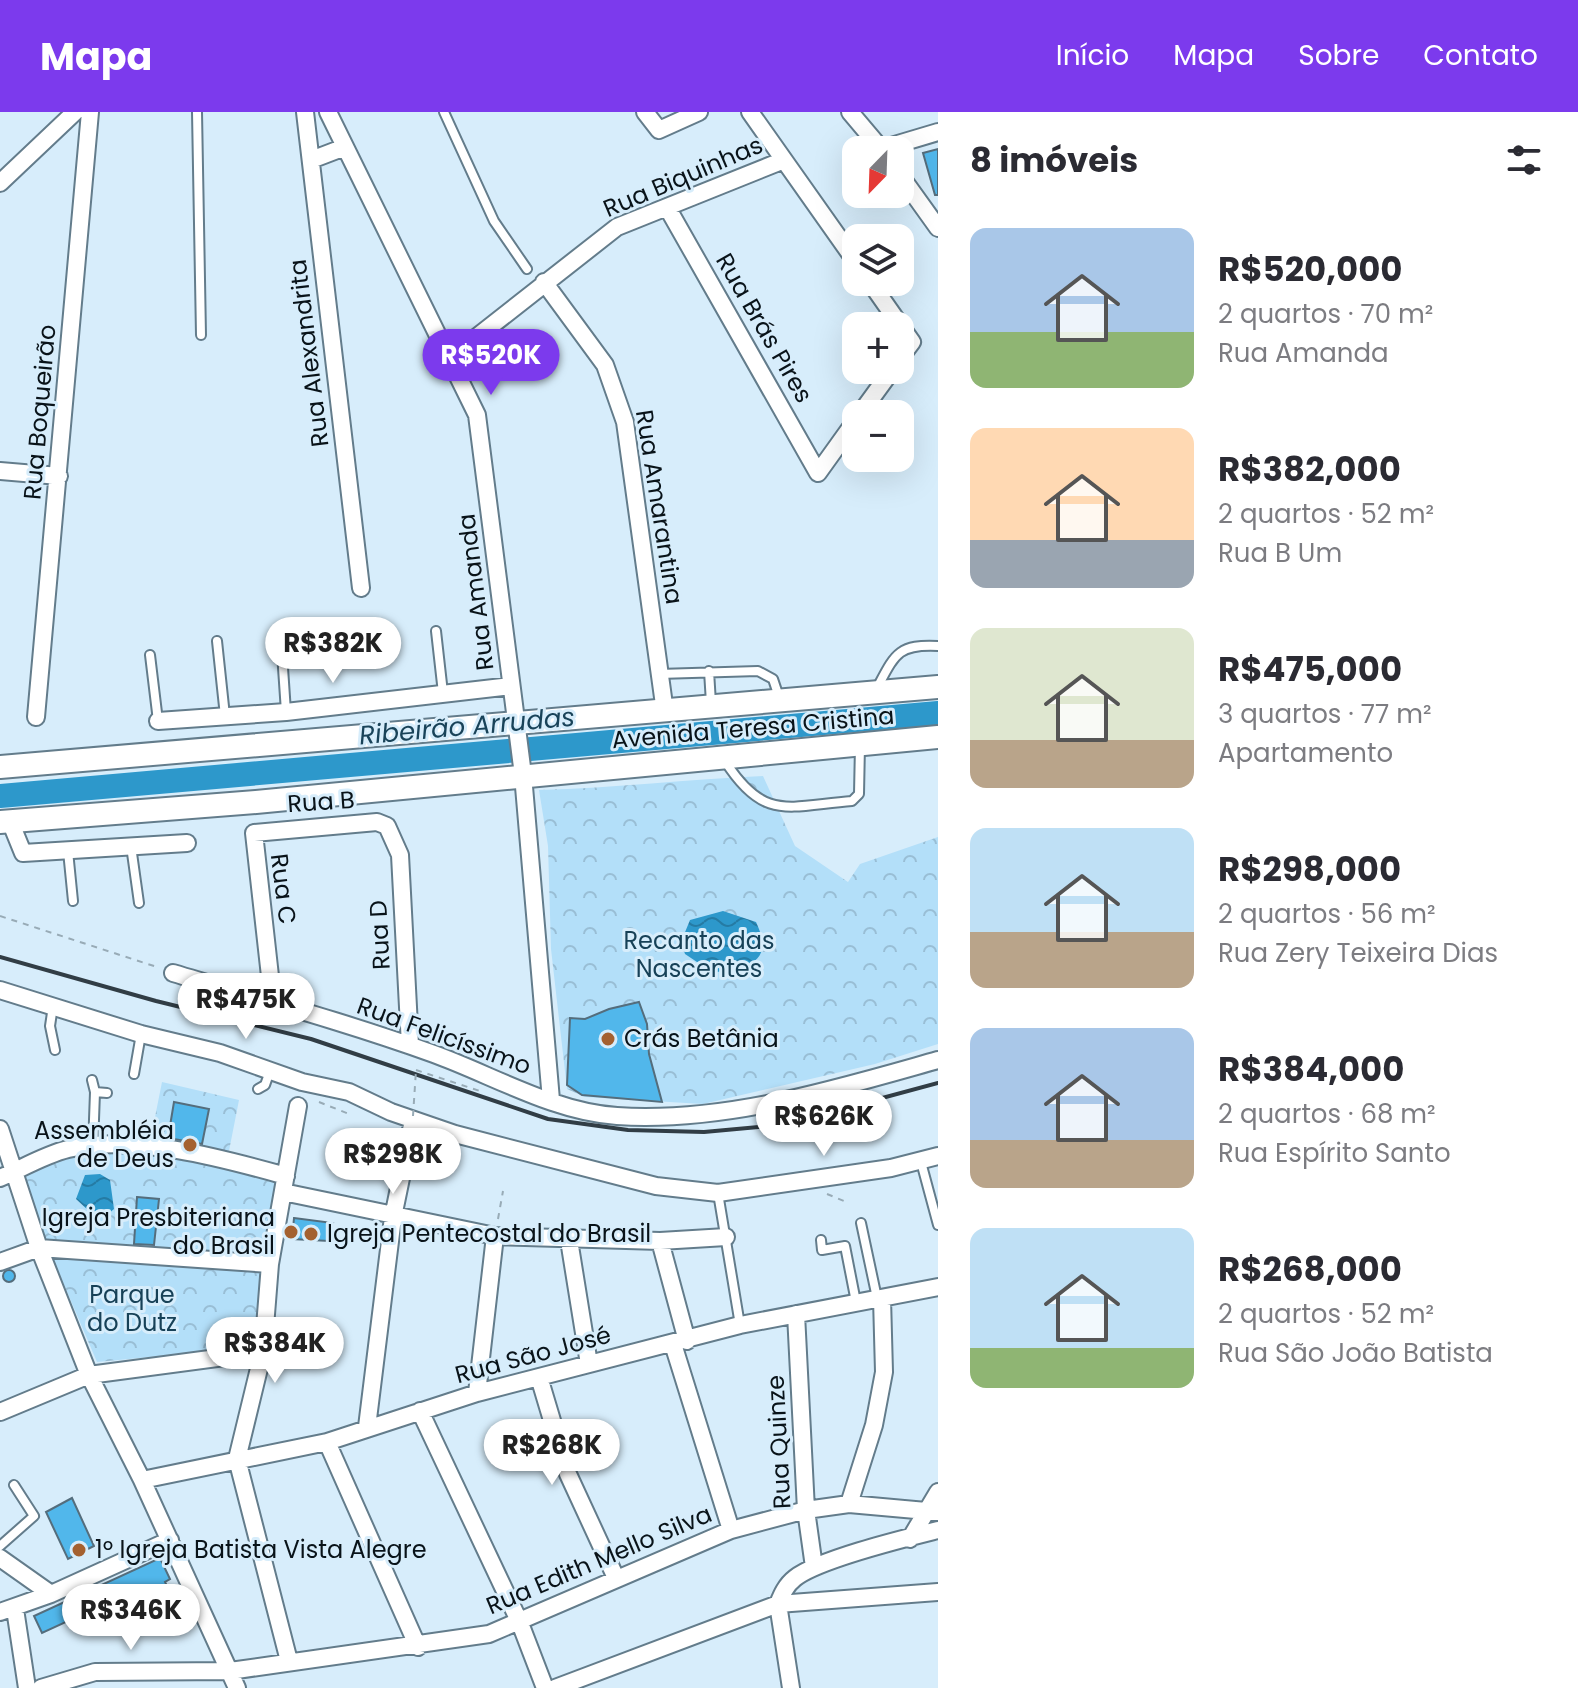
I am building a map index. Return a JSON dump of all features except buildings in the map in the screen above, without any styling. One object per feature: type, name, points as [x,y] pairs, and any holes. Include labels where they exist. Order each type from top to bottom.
[{"type":"main road","name":"Avenida Teresa Cristina","points":[[0,767],[518,730],[875,692],[935,682]]},
{"type":"main road","name":"Avenida Teresa Cristina","points":[[5,822],[188,808],[522,769],[723,757],[938,737]]},
{"type":"street","points":[[0,183],[75,112]]},
{"type":"street","name":"Rua Boqueirão","points":[[36,717],[90,112]]},
{"type":"street","name":"Rua Alexandrita","points":[[305,112],[361,588]]},
{"type":"street","name":"Rua Amanda","points":[[328,112],[399,262],[477,415],[518,730],[551,1100]]},
{"type":"street","points":[[645,112],[659,130],[699,112]]},
{"type":"street","points":[[750,112],[842,242]]},
{"type":"street","points":[[850,112],[871,136]]},
{"type":"street","points":[[914,139],[938,132]]},
{"type":"street","points":[[311,160],[345,147]]},
{"type":"street","name":"Rua Biquinhas","points":[[450,358],[617,227],[784,160]]},
{"type":"street","points":[[914,195],[938,228]]},
{"type":"street","name":"Rua Brás Pires","points":[[667,207],[818,473],[842,440]]},
{"type":"street","name":"Rua Amarantina","points":[[544,282],[605,365],[625,422],[665,712]]},
{"type":"street","points":[[0,471],[59,476]]},
{"type":"street","points":[[158,721],[286,712],[511,686]]},
{"type":"street","points":[[5,822],[23,853],[187,843]]},
{"type":"street","name":"Rua B","points":[[259,831],[377,822],[387,826]]},
{"type":"street","name":"Rua D","points":[[387,826],[400,855],[410,1045]]},
{"type":"street","name":"Rua C","points":[[259,831],[252,838],[273,1003]]},
{"type":"street","name":"Rua Felicíssimo","points":[[173,973],[410,1045],[551,1100],[614,1116],[688,1116],[756,1106],[938,1060]]},
{"type":"street","points":[[0,990],[141,1034],[349,1092],[413,1118],[608,1176],[656,1186],[718,1193],[921,1162],[938,1156]]},
{"type":"street","points":[[289,1661],[237,1459],[263,1352],[270,1264],[298,1106]]},
{"type":"street","points":[[367,1427],[393,1217],[413,1118]]},
{"type":"street","points":[[0,1129],[7,1175],[89,1375],[142,1480],[237,1688]]},
{"type":"street","points":[[7,1175],[71,1148],[145,1146],[233,1161],[284,1184],[393,1217],[495,1236],[660,1241],[726,1237]]},
{"type":"street","points":[[477,1393],[495,1236]]},
{"type":"street","points":[[569,1240],[589,1364]]},
{"type":"street","points":[[660,1241],[680,1342],[731,1530]]},
{"type":"street","points":[[0,1262],[39,1248],[270,1264]]},
{"type":"street","name":"Rua São José","points":[[142,1480],[327,1442],[477,1393],[740,1325],[938,1287]]},
{"type":"street","points":[[849,1504],[874,1425],[884,1372],[879,1298]]},
{"type":"street","name":"Rua Quinze","points":[[796,1314],[806,1510],[814,1567]]},
{"type":"street","points":[[0,1412],[89,1375],[263,1352]]},
{"type":"street","points":[[539,1377],[568,1474],[616,1578]]},
{"type":"street","points":[[420,1411],[520,1623],[545,1688]]},
{"type":"street","points":[[327,1442],[418,1647]]},
{"type":"street","points":[[910,1539],[934,1511],[938,1492]]},
{"type":"street","name":"Rua Edith Mello Silva","points":[[41,1688],[95,1672],[230,1671],[289,1661],[418,1647],[489,1634],[731,1530],[806,1510],[849,1504],[934,1511]]},
{"type":"street","points":[[791,1688],[778,1604],[784,1589],[794,1578],[814,1567],[938,1530]]},
{"type":"street","points":[[27,1688],[8,1611],[170,1540]]},
{"type":"street","points":[[0,1558],[51,1594]]},
{"type":"street","points":[[555,1688],[778,1604],[938,1592]]},
{"type":"lane","points":[[197,112],[201,335]]},
{"type":"lane","points":[[444,112],[494,221],[527,269]]},
{"type":"lane","points":[[436,631],[443,694]]},
{"type":"lane","points":[[281,638],[286,712]]},
{"type":"lane","points":[[217,641],[226,717]]},
{"type":"lane","points":[[875,692],[892,659],[901,650],[915,645],[938,646]]},
{"type":"lane","points":[[150,655],[158,721]]},
{"type":"lane","points":[[709,671],[711,708]]},
{"type":"lane","points":[[659,674],[709,671],[765,673],[773,679],[780,701]]},
{"type":"lane","points":[[723,757],[743,789],[767,804],[786,807],[856,798],[859,794],[860,744]]},
{"type":"lane","points":[[131,846],[139,903]]},
{"type":"lane","points":[[68,850],[73,901]]},
{"type":"lane","points":[[53,1005],[50,1026],[55,1050]]},
{"type":"lane","points":[[134,1074],[141,1034]]},
{"type":"lane","points":[[258,1089],[265,1085],[270,1070]]},
{"type":"lane","points":[[92,1080],[95,1092],[93,1147]]},
{"type":"lane","points":[[95,1092],[107,1093]]},
{"type":"lane","points":[[921,1162],[938,1225]]},
{"type":"lane","points":[[718,1193],[740,1325]]},
{"type":"lane","points":[[861,1223],[879,1298]]},
{"type":"lane","points":[[821,1240],[822,1250],[845,1246],[856,1302]]},
{"type":"lane","points":[[0,1546],[34,1516],[14,1485]]},
{"type":"path","points":[[0,916],[71,936],[173,973]]},
{"type":"path","points":[[413,1118],[416,1070]]},
{"type":"path","points":[[319,1102],[349,1114]]},
{"type":"path","points":[[495,1236],[503,1191]]},
{"type":"green space","name":"Recanto das Nascentes","points":[[763,776],[795,846],[848,882],[860,864],[938,837],[938,1044],[875,1064],[703,1104],[585,1097],[567,1089],[551,949],[548,846],[539,790]]},
{"type":"green space","points":[[162,1082],[239,1100],[228,1156],[150,1142]]},
{"type":"green space","points":[[155,1152],[281,1179],[266,1263],[46,1241],[18,1174],[74,1154]]},
{"type":"green space","name":"Parque do Dutz","points":[[50,1252],[264,1269],[257,1347],[97,1362]]},
{"type":"water","points":[[723,911],[756,922],[762,937],[762,949],[752,963],[705,974],[700,964],[685,954],[681,942],[690,920]]},
{"type":"water","points":[[100,1174],[110,1180],[114,1209],[107,1215],[91,1213],[76,1199],[85,1175]]},
{"type":"waterway","name":"Ribeirão Arrudas","points":[[0,796],[938,713]]},
{"type":"railway","points":[[0,957],[156,1001],[311,1039],[548,1119],[628,1130],[704,1132],[782,1125],[938,1083]]},
{"type":"place","name":"Crás Betânia","points":[[608,1039]]},
{"type":"place","name":"Assembléia de Deus","points":[[190,1145]]},
{"type":"place","name":"Igreja Presbiteriana do Brasil","points":[[291,1232]]},
{"type":"place","name":"Igreja Pentecostal do Brasil","points":[[311,1234]]},
{"type":"place","name":"1º Igreja Batista Vista Alegre","points":[[79,1550]]}]
